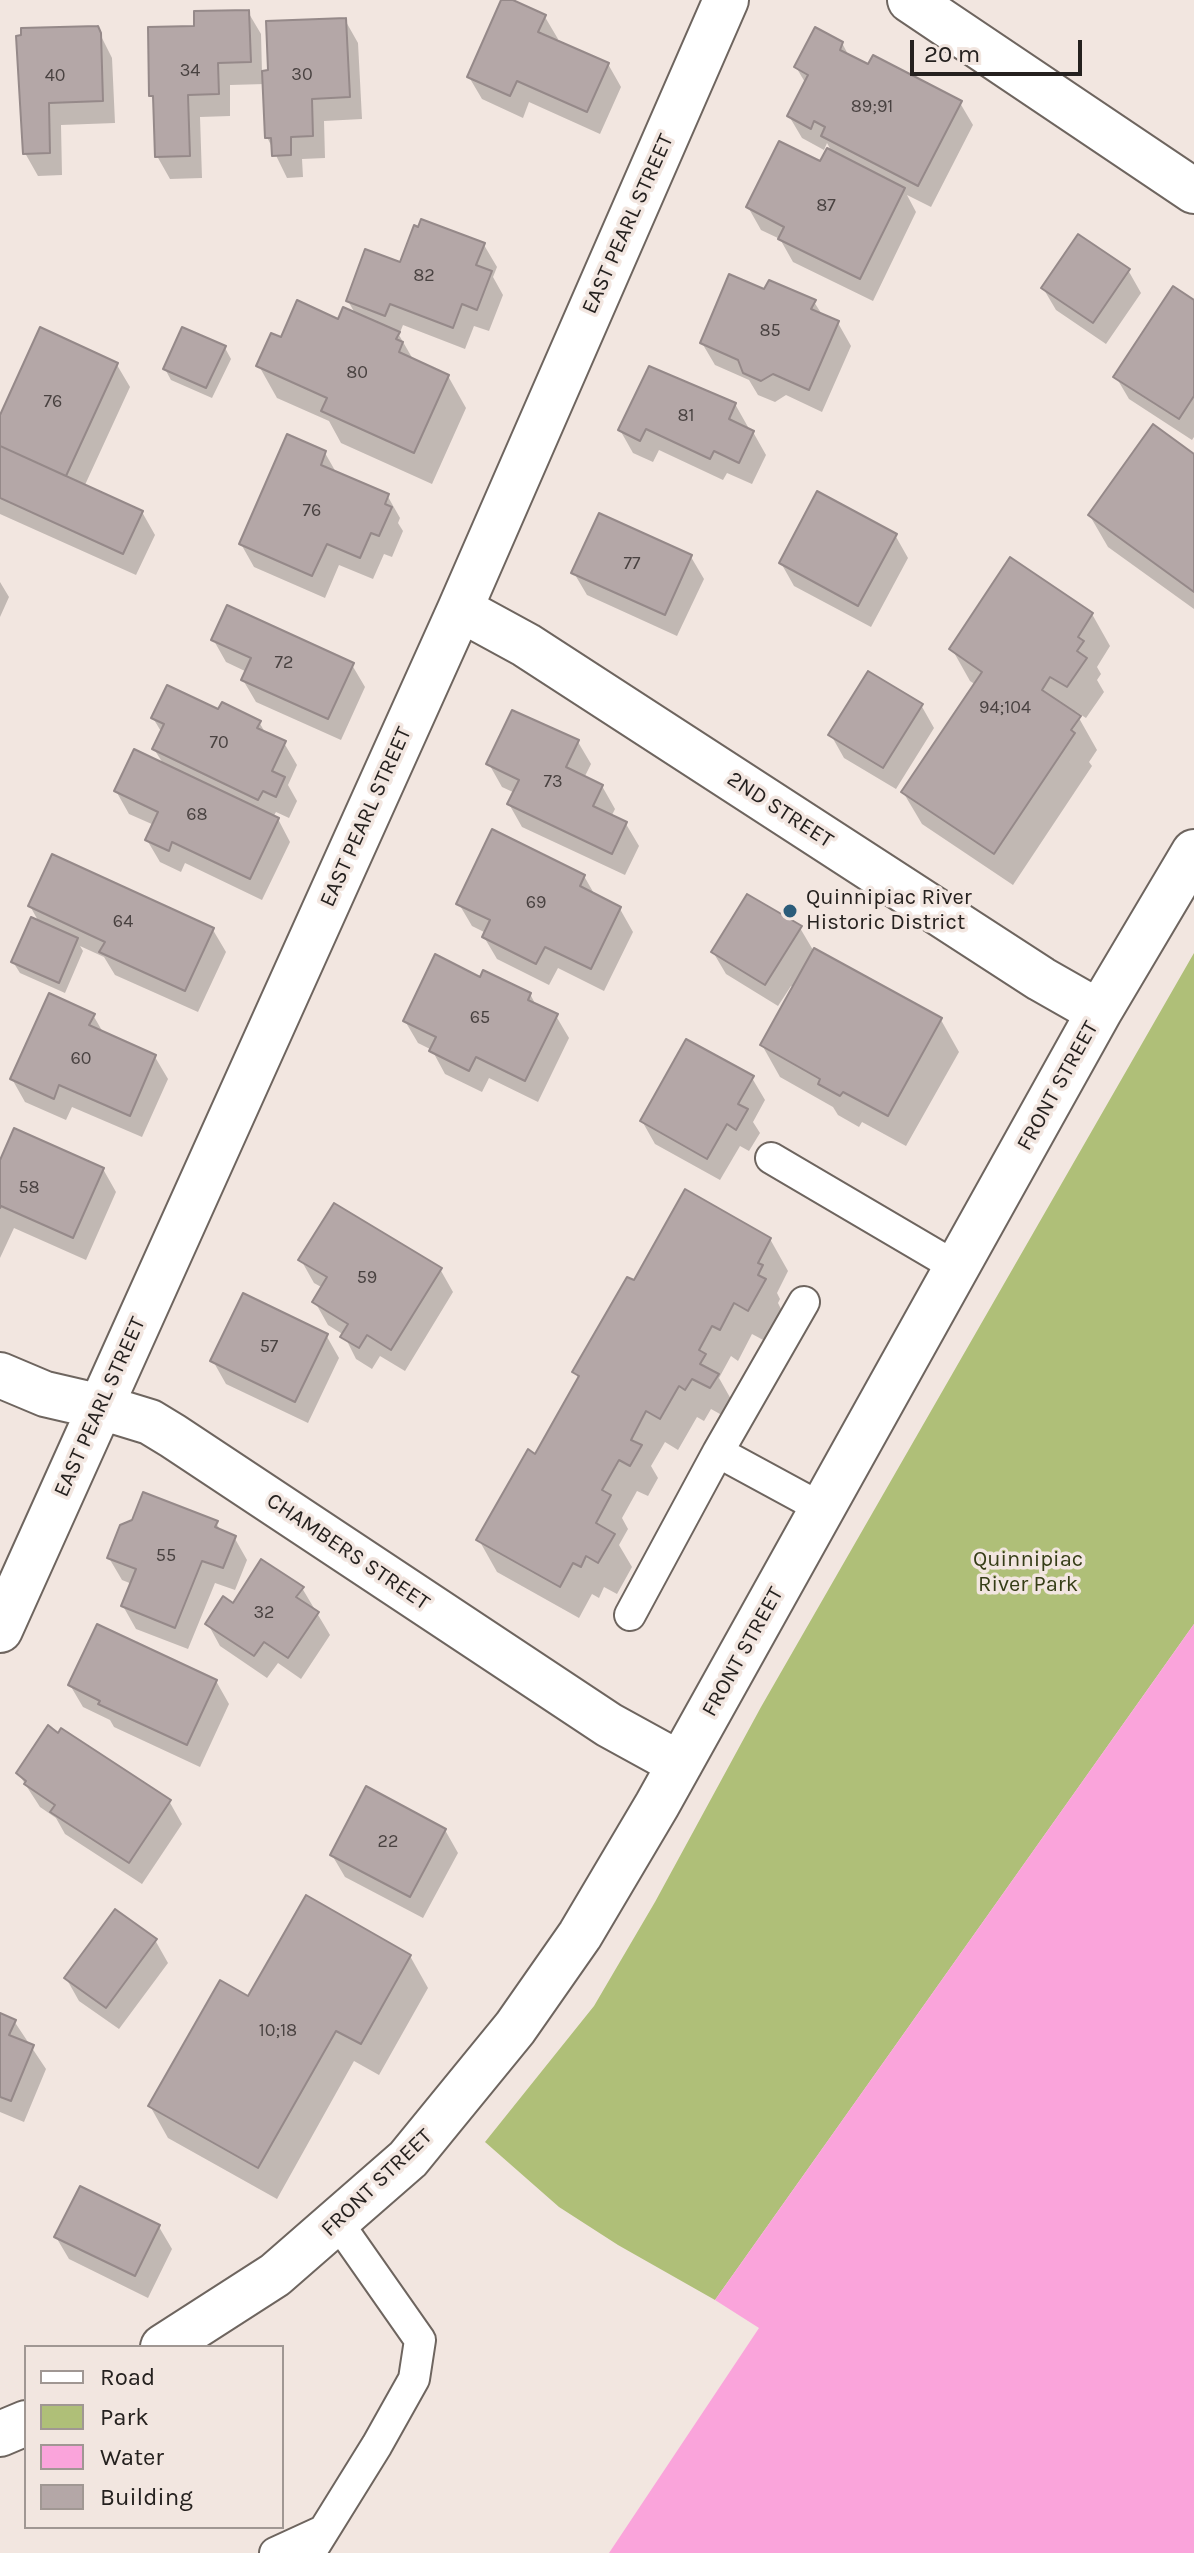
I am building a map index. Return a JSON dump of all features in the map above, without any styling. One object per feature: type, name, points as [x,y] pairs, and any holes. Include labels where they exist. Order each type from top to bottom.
[{"type":"street","name":"EAST PEARL STREET","points":[[0,1630],[460,609],[726,0]]},
{"type":"street","points":[[910,0],[1194,191]]},
{"type":"street","name":"2ND STREET","points":[[460,609],[526,645],[1041,979],[1099,1012]]},
{"type":"street","name":"FRONT STREET","points":[[166,2345],[275,2275],[408,2159],[515,2028],[580,1935],[680,1764],[1099,1012],[1194,852]]},
{"type":"street","name":"CHAMBERS STREET","points":[[0,1375],[45,1394],[150,1422],[609,1725],[680,1764]]},
{"type":"street","points":[[0,2434],[24,2424]]},
{"type":"lane","points":[[771,1158],[958,1268]]},
{"type":"lane","points":[[630,1615],[804,1302]]},
{"type":"lane","points":[[718,1452],[823,1509]]},
{"type":"lane","points":[[275,2553],[316,2542],[414,2379],[420,2340],[338,2223]]},
{"type":"green space","name":"Quinnipiac River Park","points":[[1194,953],[1194,1624],[715,2300],[618,2245],[559,2207],[485,2142],[594,2006],[655,1902],[761,1707]]},
{"type":"water","points":[[1194,1624],[1194,2553],[609,2553],[759,2328],[715,2300]]},
{"type":"building","points":[[501,0],[513,0],[546,15],[538,32],[609,63],[587,112],[517,81],[510,96],[467,77]]},
{"type":"building","points":[[249,10],[251,62],[218,63],[219,94],[188,95],[190,156],[155,157],[153,96],[149,96],[148,27],[194,26],[194,11]]},
{"type":"building","points":[[346,18],[350,97],[312,99],[313,136],[291,137],[291,155],[272,156],[271,138],[265,138],[262,71],[268,70],[266,21]]},
{"type":"building","points":[[98,26],[101,33],[103,101],[49,103],[50,153],[23,154],[16,36],[21,35],[21,28]]},
{"type":"building","points":[[815,27],[843,42],[840,50],[868,64],[873,55],[962,101],[918,186],[821,136],[825,127],[814,121],[811,129],[787,116],[808,75],[794,67]]},
{"type":"building","points":[[779,141],[820,161],[827,148],[905,188],[860,279],[778,239],[784,227],[746,207]]},
{"type":"building","points":[[421,219],[485,243],[476,265],[492,271],[477,310],[462,304],[453,328],[390,304],[385,316],[346,301],[365,249],[400,262],[414,225],[418,227]]},
{"type":"building","points":[[1078,234],[1130,269],[1093,323],[1041,288]]},
{"type":"building","points":[[729,274],[764,289],[769,280],[816,300],[811,309],[839,321],[809,390],[773,374],[761,381],[743,373],[738,360],[700,343]]},
{"type":"building","points":[[1173,286],[1194,300],[1194,396],[1179,419],[1113,377]]},
{"type":"building","points":[[297,300],[338,319],[343,307],[400,332],[396,339],[403,342],[399,352],[449,375],[414,453],[321,411],[327,398],[256,366],[271,333],[281,337]]},
{"type":"building","points":[[40,327],[118,363],[66,476],[0,446],[0,415]]},
{"type":"building","points":[[182,327],[226,346],[206,388],[163,369]]},
{"type":"building","points":[[649,366],[736,403],[729,419],[754,431],[739,463],[714,451],[710,459],[646,429],[640,441],[618,430]]},
{"type":"building","points":[[1153,424],[1194,454],[1194,592],[1088,515]]},
{"type":"building","points":[[287,434],[326,451],[321,465],[389,494],[385,504],[392,507],[379,536],[371,533],[360,558],[327,544],[312,576],[239,544]]},
{"type":"building","points":[[0,446],[143,511],[123,554],[0,498]]},
{"type":"building","points":[[817,491],[897,534],[858,606],[779,563]]},
{"type":"building","points":[[599,513],[692,555],[665,615],[571,573]]},
{"type":"building","points":[[1010,557],[1093,613],[1078,637],[1084,641],[1077,651],[1087,658],[1067,687],[1050,677],[1042,690],[1081,716],[1071,730],[1075,733],[994,854],[901,792],[982,672],[949,649]]},
{"type":"building","points":[[227,605],[354,663],[328,719],[241,680],[251,658],[211,640]]},
{"type":"building","points":[[868,671],[923,704],[883,768],[828,735]]},
{"type":"building","points":[[167,685],[218,709],[222,702],[261,721],[257,728],[286,741],[272,771],[285,777],[276,797],[263,791],[258,800],[152,749],[164,724],[151,718]]},
{"type":"building","points":[[512,710],[579,740],[566,767],[603,785],[593,806],[627,822],[612,854],[507,804],[519,780],[486,764]]},
{"type":"building","points":[[134,749],[279,818],[250,879],[172,842],[169,851],[145,840],[158,812],[114,791]]},
{"type":"building","points":[[492,829],[585,875],[580,886],[621,907],[591,969],[545,947],[536,964],[482,937],[490,920],[456,904]]},
{"type":"building","points":[[52,854],[214,928],[185,991],[99,952],[105,942],[28,906]]},
{"type":"building","points":[[747,894],[802,926],[765,985],[711,952]]},
{"type":"building","points":[[31,917],[78,938],[59,983],[11,962]]},
{"type":"building","points":[[814,948],[942,1018],[888,1116],[843,1092],[840,1096],[818,1084],[820,1079],[760,1045]]},
{"type":"building","points":[[435,954],[480,977],[483,970],[531,993],[528,1000],[558,1014],[525,1081],[476,1057],[469,1071],[429,1051],[436,1037],[403,1021]]},
{"type":"building","points":[[49,993],[95,1014],[89,1025],[156,1055],[130,1116],[59,1085],[54,1099],[10,1079]]},
{"type":"building","points":[[686,1039],[754,1076],[738,1104],[748,1109],[736,1130],[727,1124],[707,1159],[640,1121]]},
{"type":"building","points":[[14,1128],[104,1168],[73,1238],[0,1208],[0,1160]]},
{"type":"building","points":[[685,1189],[771,1238],[758,1263],[763,1265],[758,1275],[766,1279],[748,1311],[734,1303],[720,1330],[712,1326],[699,1350],[706,1354],[700,1364],[719,1374],[710,1388],[692,1379],[685,1390],[679,1386],[660,1419],[646,1411],[631,1440],[642,1445],[630,1466],[619,1460],[602,1490],[611,1495],[596,1523],[615,1534],[598,1563],[586,1556],[581,1567],[573,1563],[560,1587],[476,1540],[528,1449],[535,1454],[579,1376],[572,1372],[627,1277],[634,1280]]},
{"type":"building","points":[[334,1203],[442,1268],[391,1350],[367,1335],[359,1348],[340,1337],[348,1324],[312,1302],[327,1277],[298,1260]]},
{"type":"building","points":[[243,1293],[328,1334],[295,1402],[210,1361]]},
{"type":"building","points":[[143,1492],[218,1521],[215,1527],[236,1536],[223,1568],[202,1561],[175,1628],[121,1606],[136,1569],[107,1558],[120,1525],[132,1520]]},
{"type":"building","points":[[261,1559],[304,1587],[296,1597],[319,1612],[288,1658],[264,1642],[254,1656],[205,1624],[223,1596],[233,1603]]},
{"type":"building","points":[[97,1624],[217,1680],[187,1745],[98,1704],[100,1701],[68,1685]]},
{"type":"building","points":[[48,1725],[58,1733],[61,1728],[171,1800],[129,1863],[50,1812],[55,1805],[24,1784],[26,1781],[16,1773]]},
{"type":"building","points":[[366,1786],[446,1829],[410,1897],[330,1855]]},
{"type":"building","points":[[306,1895],[411,1955],[361,2044],[336,2031],[258,2168],[148,2106],[220,1980],[248,1996]]},
{"type":"building","points":[[115,1909],[157,1939],[106,2008],[64,1978]]},
{"type":"building","points":[[0,2013],[16,2020],[9,2035],[34,2045],[11,2101],[0,2097]]},
{"type":"building","points":[[80,2186],[160,2225],[135,2276],[54,2237]]},
{"type":"place","name":"Quinnipiac River Historic District","points":[[790,911]]}]
